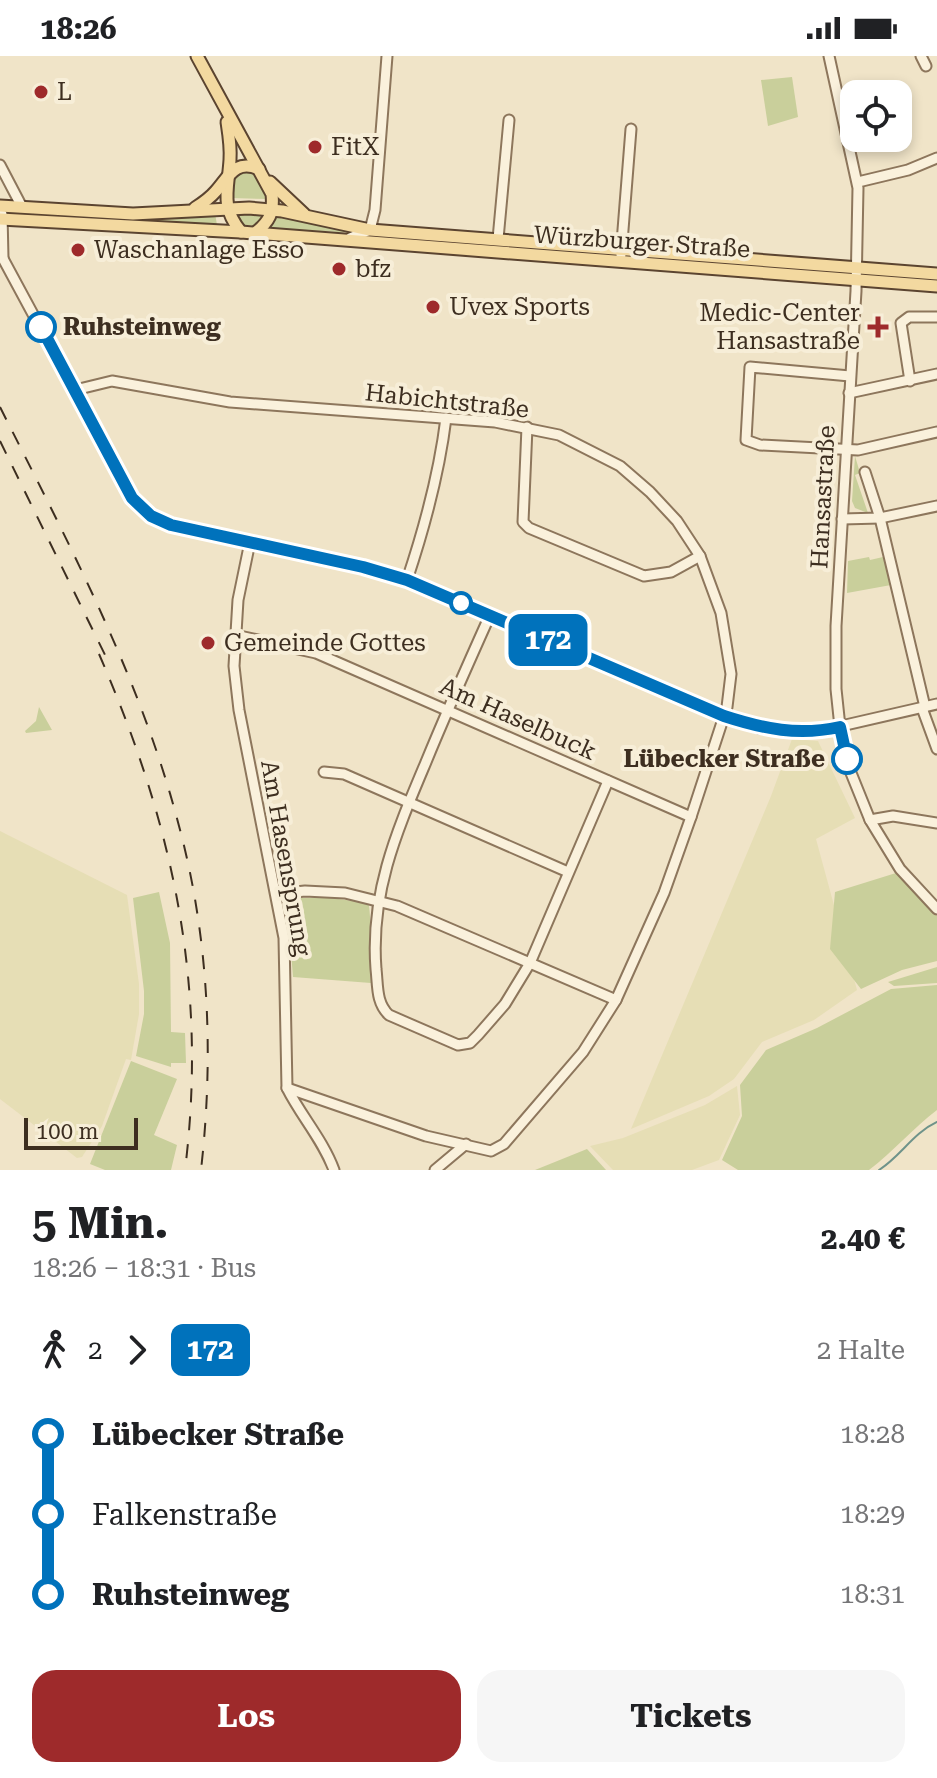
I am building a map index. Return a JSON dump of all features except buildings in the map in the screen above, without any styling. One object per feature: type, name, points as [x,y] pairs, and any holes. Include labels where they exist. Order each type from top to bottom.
[{"type":"main road","points":[[197,56],[272,194],[273,210],[265,225],[255,233]]},
{"type":"main road","points":[[226,114],[231,147],[227,208],[241,232]]},
{"type":"main road","points":[[191,210],[213,194],[229,173],[245,165],[259,168],[284,197],[307,216]]},
{"type":"main road","name":"Würzburger Straße","points":[[1,206],[133,214],[227,208],[273,210],[370,230],[622,249],[856,274],[937,286]]},
{"type":"main road","name":"Würzburger Straße","points":[[0,219],[241,232],[620,263],[856,274],[937,274]]},
{"type":"street","points":[[370,230],[379,177],[387,56]]},
{"type":"street","name":"Hansastraße","points":[[829,56],[858,182],[856,274],[844,450],[835,661],[840,727],[849,768],[870,820],[900,869],[937,909]]},
{"type":"street","points":[[921,56],[926,66]]},
{"type":"street","name":"Würzburger Straße","points":[[498,239],[509,120]]},
{"type":"street","name":"Würzburger Straße","points":[[622,249],[631,129]]},
{"type":"street","points":[[858,182],[908,170],[937,158]]},
{"type":"street","points":[[0,168],[22,207]]},
{"type":"street","name":"Würzburger Straße","points":[[0,219],[1,206]]},
{"type":"street","points":[[0,219],[2,255],[114,465],[142,509],[171,525],[363,567],[407,580],[724,716],[759,728],[815,732],[937,704]]},
{"type":"street","name":"Würzburger Straße","points":[[344,240],[370,230]]},
{"type":"street","points":[[620,263],[622,249]]},
{"type":"street","points":[[910,381],[901,323],[909,317],[937,317]]},
{"type":"street","points":[[850,376],[750,367],[746,440],[760,445],[858,450],[937,432]]},
{"type":"street","points":[[849,393],[937,374]]},
{"type":"street","name":"Habichtstraße","points":[[75,390],[112,381],[230,402],[446,418],[527,427],[559,435],[620,466],[668,511],[700,556],[716,594],[728,646],[730,694],[664,893],[616,1000],[583,1052],[504,1144],[491,1151],[466,1144]]},
{"type":"street","points":[[407,580],[431,506],[440,468],[446,418]]},
{"type":"street","points":[[527,427],[523,522],[529,528],[644,576],[671,572],[700,556]]},
{"type":"street","points":[[865,472],[880,518],[923,707],[937,749]]},
{"type":"street","points":[[842,519],[880,518],[937,506]]},
{"type":"street","name":"Am Hasensprung","points":[[250,542],[238,600],[234,666],[239,710],[277,894],[286,975],[287,1088],[328,1153],[334,1170]]},
{"type":"street","points":[[490,615],[387,857],[378,900],[375,954],[381,1007],[389,1015],[458,1045],[470,1043],[478,1035],[505,1004],[530,963],[608,781]]},
{"type":"street","name":"Am Haselbuck","points":[[235,635],[316,653],[691,817]]},
{"type":"street","points":[[324,772],[344,774],[568,872]]},
{"type":"street","points":[[870,820],[893,816],[937,823]]},
{"type":"street","points":[[277,894],[305,891],[345,893],[378,900],[616,1000]]},
{"type":"street","points":[[287,1088],[426,1136],[466,1144]]},
{"type":"street","points":[[435,1170],[466,1144]]},
{"type":"shaded area","points":[[792,739],[818,741],[855,818],[816,839],[857,990],[814,1020],[762,1042],[734,1079],[709,1096],[631,1129],[771,796]]},
{"type":"shaded area","points":[[0,831],[127,895],[139,984],[139,1014],[131,1060],[126,1059],[102,1126],[82,1157],[77,1158],[0,1099]]},
{"type":"shaded area","points":[[737,1086],[740,1115],[719,1160],[692,1170],[613,1170],[590,1146],[623,1138],[705,1105]]},
{"type":"green space","points":[[792,77],[798,117],[768,126],[761,80]]},
{"type":"green space","points":[[239,170],[252,170],[268,199],[230,198],[231,184]]},
{"type":"green space","points":[[215,213],[217,225],[50,216],[138,219]]},
{"type":"green space","points":[[234,213],[266,214],[256,226],[242,225]]},
{"type":"green space","points":[[276,215],[355,233],[268,228]]},
{"type":"green space","points":[[855,456],[860,473],[855,475],[868,513],[855,508],[852,501]]},
{"type":"green space","points":[[869,557],[870,560],[883,557],[891,585],[847,593],[848,561]]},
{"type":"green space","points":[[39,707],[52,730],[26,733],[36,721]]},
{"type":"green space","points":[[896,873],[937,916],[937,961],[902,970],[861,989],[830,949],[835,892]]},
{"type":"green space","points":[[159,892],[170,943],[171,1032],[185,1033],[186,1063],[171,1063],[171,1067],[136,1056],[144,1014],[144,991],[133,898]]},
{"type":"green space","points":[[293,898],[331,898],[368,903],[371,983],[293,977],[287,903]]},
{"type":"green space","points":[[937,967],[937,983],[894,986],[888,982]]},
{"type":"green space","points":[[937,985],[937,1110],[878,1163],[869,1170],[738,1170],[722,1160],[742,1116],[740,1085],[766,1050],[817,1028],[891,989]]},
{"type":"green space","points":[[131,1061],[177,1079],[154,1135],[177,1145],[171,1170],[105,1170],[90,1164]]},
{"type":"green space","points":[[587,1149],[606,1170],[535,1170]]},
{"type":"waterway","points":[[879,1170],[921,1132],[937,1122]]},
{"type":"railway","points":[[0,407],[124,664],[163,771],[179,826],[197,911],[206,997],[207,1083],[201,1170]]},
{"type":"railway","points":[[0,441],[109,663]]},
{"type":"railway","points":[[99,654],[147,780],[165,843],[178,906],[192,1035],[191,1102],[185,1170]]},
{"type":"bus line","name":"172","points":[[41,327],[132,498],[151,516],[171,525],[363,567],[407,580],[724,716],[759,728],[815,732],[840,727],[847,759]]},
{"type":"place","name":"L","points":[[41,92]]},
{"type":"place","name":"FitX","points":[[315,147]]},
{"type":"place","name":"Waschanlage Esso","points":[[78,250]]},
{"type":"place","name":"bfz","points":[[339,269]]},
{"type":"place","name":"Uvex Sports","points":[[433,307]]},
{"type":"place","name":"Ruhsteinweg","points":[[41,327]]},
{"type":"place","name":"Medic-Center Hansastraße","points":[[878,327]]},
{"type":"place","name":"Gemeinde Gottes","points":[[208,643]]},
{"type":"place","name":"Lübecker Straße","points":[[847,759]]}]
